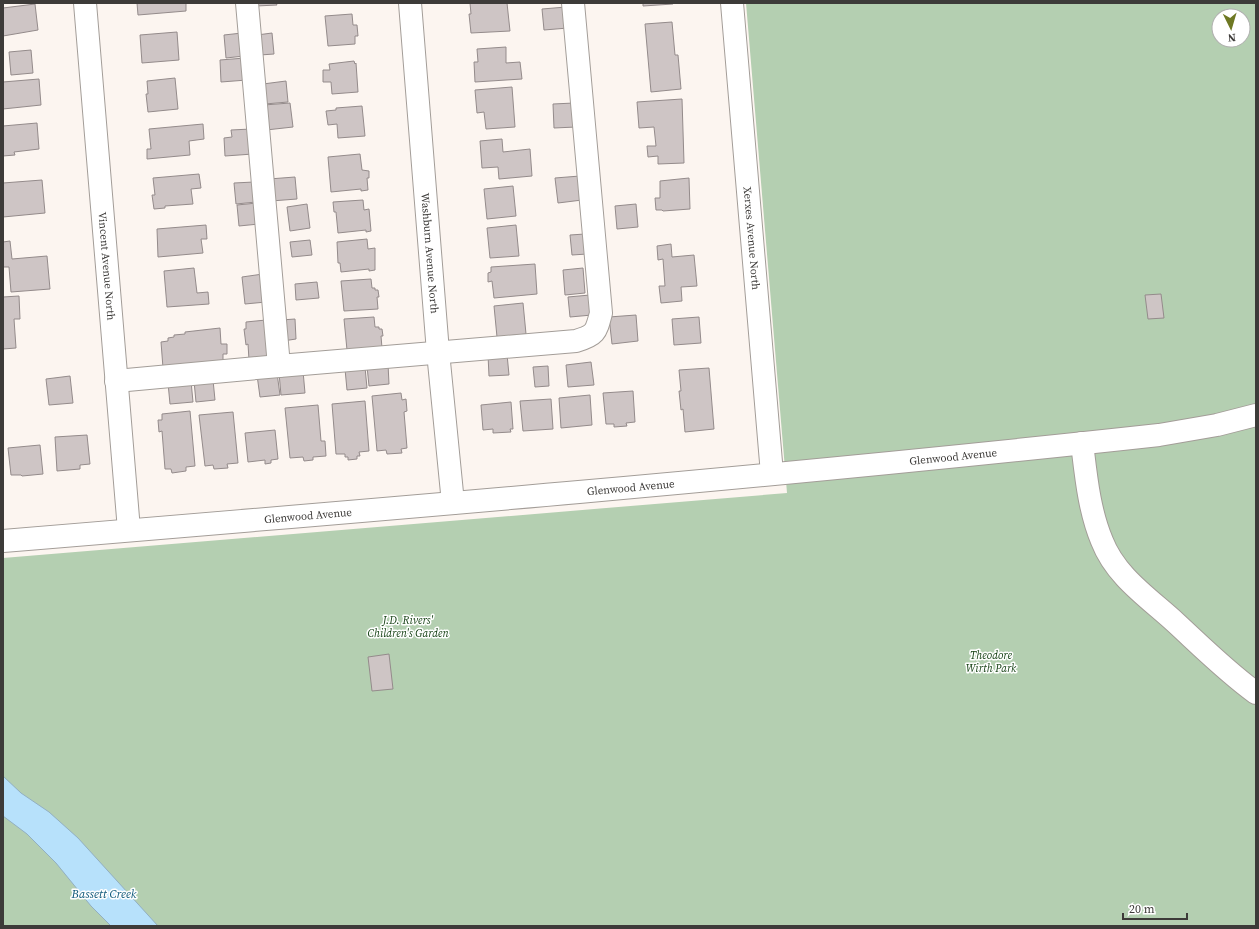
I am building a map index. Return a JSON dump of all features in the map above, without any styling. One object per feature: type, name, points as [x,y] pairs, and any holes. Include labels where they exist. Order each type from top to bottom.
[{"type":"street","name":"Vincent Avenue North","points":[[85,3],[129,530]]},
{"type":"street","points":[[248,3],[279,366]]},
{"type":"street","name":"Washburn Avenue North","points":[[410,3],[438,352],[452,503]]},
{"type":"street","points":[[116,381],[576,341],[589,337],[597,327],[600,313],[573,3]]},
{"type":"street","name":"Xerxes Avenue North","points":[[732,3],[772,474]]},
{"type":"street","name":"Glenwood Avenue","points":[[3,541],[772,474],[1082,443],[1167,433],[1217,425],[1256,415]]},
{"type":"street","points":[[1082,443],[1090,505],[1102,542],[1117,569],[1239,681],[1256,693]]},
{"type":"green space","name":"Theodore Wirth Park","points":[[746,3],[1256,3],[1256,926],[3,926],[3,558],[787,493]]},
{"type":"water","name":"Bassett Creek","points":[[3,776],[21,793],[49,812],[78,838],[158,926],[111,926],[91,906],[56,863],[27,834],[3,816]]},
{"type":"building","points":[[137,3],[186,3],[186,11],[138,15]]},
{"type":"building","points":[[255,3],[276,3],[277,5],[256,6]]},
{"type":"building","points":[[470,3],[507,3],[510,31],[471,33],[469,14],[471,14]]},
{"type":"building","points":[[643,3],[673,3],[673,4],[643,6]]},
{"type":"building","points":[[35,4],[38,30],[3,36],[3,8]]},
{"type":"building","points":[[566,7],[568,28],[544,30],[542,9]]},
{"type":"building","points":[[352,14],[353,25],[357,25],[358,36],[355,36],[355,44],[328,46],[325,16]]},
{"type":"building","points":[[672,22],[675,55],[678,55],[681,89],[651,92],[645,24]]},
{"type":"building","points":[[177,32],[179,60],[142,63],[140,35]]},
{"type":"building","points":[[242,33],[244,56],[226,58],[224,35]]},
{"type":"building","points":[[272,33],[274,54],[260,55],[257,35]]},
{"type":"building","points":[[506,47],[506,63],[520,62],[522,79],[475,82],[474,62],[478,62],[477,49]]},
{"type":"building","points":[[31,50],[33,73],[11,75],[9,52]]},
{"type":"building","points":[[245,58],[247,80],[221,82],[220,60]]},
{"type":"building","points":[[354,61],[355,64],[356,63],[358,92],[332,94],[331,82],[323,82],[323,70],[330,70],[329,64]]},
{"type":"building","points":[[175,78],[178,109],[148,112],[146,94],[148,94],[147,81]]},
{"type":"building","points":[[39,79],[41,105],[3,109],[3,82]]},
{"type":"building","points":[[286,81],[288,102],[265,104],[263,84]]},
{"type":"building","points":[[512,87],[515,127],[486,129],[484,112],[477,113],[475,90]]},
{"type":"building","points":[[682,99],[684,163],[658,164],[658,156],[648,157],[647,146],[656,146],[654,127],[639,128],[637,102]]},
{"type":"building","points":[[290,103],[293,127],[266,130],[264,105]]},
{"type":"building","points":[[574,103],[576,127],[554,128],[553,104]]},
{"type":"building","points":[[362,106],[365,136],[338,138],[337,124],[328,125],[326,111],[336,110],[336,108]]},
{"type":"building","points":[[37,123],[39,149],[14,152],[15,155],[3,156],[3,126]]},
{"type":"building","points":[[203,124],[204,139],[189,141],[190,155],[147,159],[147,149],[151,149],[149,129]]},
{"type":"building","points":[[251,129],[253,154],[225,156],[224,138],[232,137],[231,130]]},
{"type":"building","points":[[502,139],[503,152],[530,149],[532,176],[499,179],[498,167],[482,168],[480,141]]},
{"type":"building","points":[[360,154],[362,170],[369,171],[369,178],[367,178],[368,190],[361,191],[361,189],[331,192],[328,157]]},
{"type":"building","points":[[199,174],[201,188],[191,189],[193,204],[165,206],[165,208],[154,209],[152,195],[155,195],[153,178]]},
{"type":"building","points":[[580,176],[582,200],[558,203],[555,178]]},
{"type":"building","points":[[295,177],[297,199],[271,201],[269,179]]},
{"type":"building","points":[[689,178],[690,209],[663,211],[656,210],[655,198],[660,198],[660,181]]},
{"type":"building","points":[[42,180],[45,213],[3,217],[3,183]]},
{"type":"building","points":[[254,182],[256,202],[236,204],[234,183]]},
{"type":"building","points":[[513,186],[516,216],[487,219],[484,189]]},
{"type":"building","points":[[363,200],[364,210],[369,209],[371,231],[366,232],[366,230],[338,233],[336,212],[334,212],[333,202]]},
{"type":"building","points":[[257,203],[259,224],[239,226],[237,205]]},
{"type":"building","points":[[307,204],[310,228],[290,231],[287,207]]},
{"type":"building","points":[[636,204],[638,227],[617,229],[615,206]]},
{"type":"building","points":[[206,225],[207,239],[201,239],[203,253],[158,257],[157,229]]},
{"type":"building","points":[[516,225],[519,256],[490,258],[487,228]]},
{"type":"building","points":[[585,234],[587,254],[572,255],[570,235]]},
{"type":"building","points":[[367,239],[368,249],[375,248],[375,270],[369,271],[369,269],[341,272],[340,263],[338,263],[337,242]]},
{"type":"building","points":[[310,240],[312,255],[292,257],[290,242]]},
{"type":"building","points":[[10,241],[12,259],[47,256],[50,289],[11,292],[9,267],[3,267],[3,242]]},
{"type":"building","points":[[671,244],[672,257],[694,255],[697,286],[681,287],[682,301],[661,303],[659,286],[665,286],[663,259],[658,260],[657,246]]},
{"type":"building","points":[[535,264],[537,294],[494,298],[492,281],[488,282],[488,273],[491,272],[491,267]]},
{"type":"building","points":[[194,268],[197,293],[208,292],[209,304],[167,307],[164,271]]},
{"type":"building","points":[[583,268],[585,293],[565,295],[563,270]]},
{"type":"building","points":[[263,274],[266,302],[245,304],[242,277]]},
{"type":"building","points":[[371,279],[372,288],[378,290],[378,309],[344,311],[341,281]]},
{"type":"building","points":[[317,282],[319,298],[296,300],[295,284]]},
{"type":"building","points":[[1161,294],[1164,318],[1148,319],[1145,295]]},
{"type":"building","points":[[590,295],[592,315],[570,317],[568,297]]},
{"type":"building","points":[[19,296],[20,319],[14,319],[16,348],[3,349],[3,297]]},
{"type":"building","points":[[523,303],[526,334],[497,337],[494,306]]},
{"type":"building","points":[[636,315],[638,341],[612,344],[609,317]]},
{"type":"building","points":[[374,317],[375,327],[382,329],[382,348],[347,350],[344,319]]},
{"type":"building","points":[[699,317],[701,343],[674,345],[672,319]]},
{"type":"building","points":[[295,319],[296,339],[283,341],[281,320]]},
{"type":"building","points":[[266,320],[269,352],[264,359],[249,360],[248,344],[246,345],[244,329],[246,329],[246,322]]},
{"type":"building","points":[[220,328],[221,344],[227,344],[227,354],[223,354],[223,363],[163,368],[161,342],[168,341],[168,338],[174,337],[174,335],[185,334],[185,332]]},
{"type":"building","points":[[507,354],[509,375],[489,376],[488,355]]},
{"type":"building","points":[[591,362],[594,385],[568,387],[566,365]]},
{"type":"building","points":[[388,364],[389,384],[369,386],[367,366]]},
{"type":"building","points":[[548,366],[549,386],[535,387],[533,367]]},
{"type":"building","points":[[365,367],[367,388],[347,390],[345,369]]},
{"type":"building","points":[[709,368],[714,429],[685,432],[683,409],[681,410],[679,391],[681,391],[679,370]]},
{"type":"building","points":[[303,371],[305,393],[281,395],[279,373]]},
{"type":"building","points":[[277,373],[280,395],[260,397],[257,375]]},
{"type":"building","points":[[70,376],[73,403],[49,405],[46,379]]},
{"type":"building","points":[[213,380],[215,400],[196,402],[194,381]]},
{"type":"building","points":[[191,381],[193,402],[170,404],[168,383]]},
{"type":"building","points":[[633,391],[635,422],[626,423],[627,426],[614,427],[614,424],[606,424],[603,393]]},
{"type":"building","points":[[401,393],[402,400],[406,399],[407,411],[404,412],[407,448],[401,449],[402,453],[387,454],[386,450],[377,451],[372,396]]},
{"type":"building","points":[[590,395],[592,425],[561,428],[559,398]]},
{"type":"building","points":[[551,399],[553,429],[523,431],[520,401]]},
{"type":"building","points":[[365,401],[369,451],[359,452],[360,456],[357,456],[357,459],[348,460],[348,457],[345,457],[345,454],[336,454],[332,404]]},
{"type":"building","points":[[511,402],[513,429],[510,429],[511,432],[493,433],[493,429],[483,430],[481,405]]},
{"type":"building","points":[[318,405],[321,441],[325,441],[326,456],[313,457],[313,460],[304,461],[303,457],[290,458],[285,408]]},
{"type":"building","points":[[190,411],[195,466],[186,467],[186,471],[172,473],[171,469],[165,469],[162,431],[159,432],[158,420],[162,420],[162,414]]},
{"type":"building","points":[[233,412],[238,463],[227,464],[228,468],[214,469],[213,465],[205,466],[199,415]]},
{"type":"building","points":[[275,430],[278,459],[271,460],[271,463],[265,464],[265,460],[248,462],[245,433]]},
{"type":"building","points":[[87,435],[90,464],[80,465],[80,469],[57,471],[55,437]]},
{"type":"building","points":[[40,445],[43,474],[22,476],[11,475],[8,448]]},
{"type":"building","points":[[389,654],[393,689],[372,691],[368,657]]},
{"type":"park label","name":"J.D. Rivers' Children's Garden","points":[[408,626]]}]
